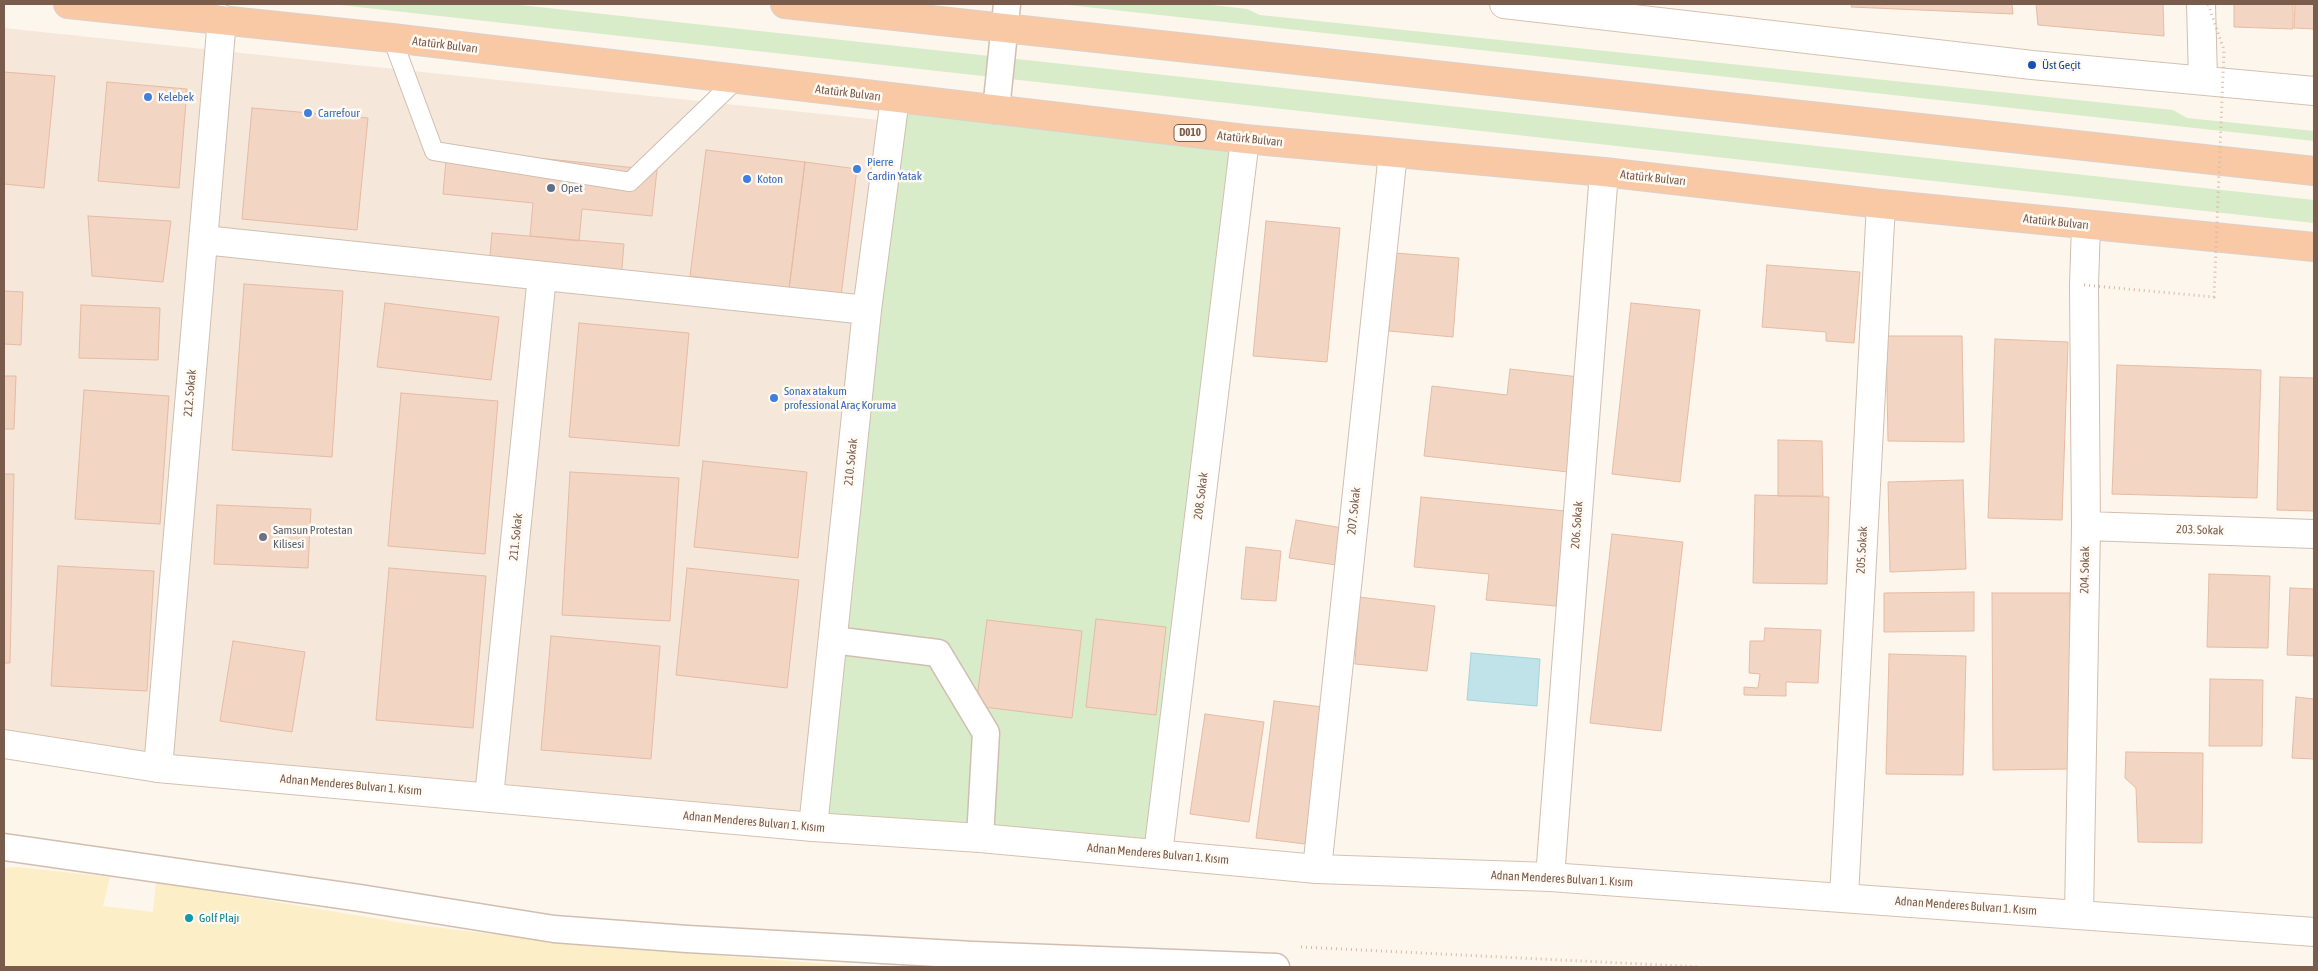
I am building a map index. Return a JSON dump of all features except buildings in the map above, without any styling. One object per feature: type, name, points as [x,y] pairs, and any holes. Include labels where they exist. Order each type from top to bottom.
[{"type":"highway","name":"Atatürk Bulvarı","points":[[68,4],[392,38],[1245,139],[1604,172],[1880,204],[2314,247]]},
{"type":"highway","points":[[785,4],[1005,16],[2314,171]]},
{"type":"street","points":[[1504,4],[2032,65],[2203,79],[2314,91]]},
{"type":"street","points":[[2201,4],[2203,79]]},
{"type":"street","points":[[996,110],[1005,16]]},
{"type":"street","name":"212. Sokak","points":[[158,768],[222,19]]},
{"type":"street","name":"210. Sokak","points":[[813,827],[867,310],[894,98]]},
{"type":"street","name":"208. Sokak","points":[[1158,854],[1245,139]]},
{"type":"street","name":"207. Sokak","points":[[1317,869],[1393,153]]},
{"type":"street","name":"206. Sokak","points":[[1550,877],[1604,172]]},
{"type":"street","name":"205. Sokak","points":[[1844,897],[1880,204]]},
{"type":"street","name":"204. Sokak","points":[[2079,915],[2086,526],[2084,285],[2086,225]]},
{"type":"street","points":[[204,240],[867,310]]},
{"type":"street","name":"211. Sokak","points":[[489,798],[542,276]]},
{"type":"street","name":"203. Sokak","points":[[2086,526],[2314,534]]},
{"type":"street","points":[[833,640],[938,653],[986,733],[980,838]]},
{"type":"street","name":"Adnan Menderes Bulvarı 1. Kısım","points":[[4,744],[158,768],[813,827],[980,838],[1317,869],[1550,877],[2314,932]]},
{"type":"street","points":[[4,847],[360,898],[554,929],[697,940],[1276,967]]},
{"type":"lane","points":[[392,38],[434,151],[630,182],[738,79]]},
{"type":"path","points":[[2084,285],[2214,298],[2224,50],[2208,4]]},
{"type":"shaded area","points":[[4,28],[879,120],[801,822],[4,746]]},
{"type":"green space","points":[[331,4],[511,4],[2314,200],[2314,223]]},
{"type":"green space","points":[[1059,4],[1204,4],[1247,9],[1260,15],[2173,110],[2187,118],[2314,131],[2314,141]]},
{"type":"green space","points":[[895,98],[1245,139],[1158,854],[813,827]]},
{"type":"sand","name":"Golf Plajı","points":[[17,867],[110,877],[103,906],[153,912],[156,882],[409,924],[591,946],[869,967],[4,967],[4,868]]},
{"type":"water","points":[[1471,653],[1540,659],[1537,706],[1467,700]]},
{"type":"place","name":"Üst Geçit","points":[[2032,65]]},
{"type":"place","name":"Kelebek","points":[[148,97]]},
{"type":"place","name":"Carrefour","points":[[308,113]]},
{"type":"place","name":"Pierre Cardin Yatak","points":[[857,169]]},
{"type":"place","name":"Koton","points":[[747,179]]},
{"type":"place","name":"Opet","points":[[551,188]]},
{"type":"place","name":"Sonax atakum professional Araç Koruma","points":[[774,398]]},
{"type":"place","name":"Samsun Protestan Kilisesi","points":[[263,537]]},
{"type":"place","name":"Golf Plajı","points":[[189,918]]}]
